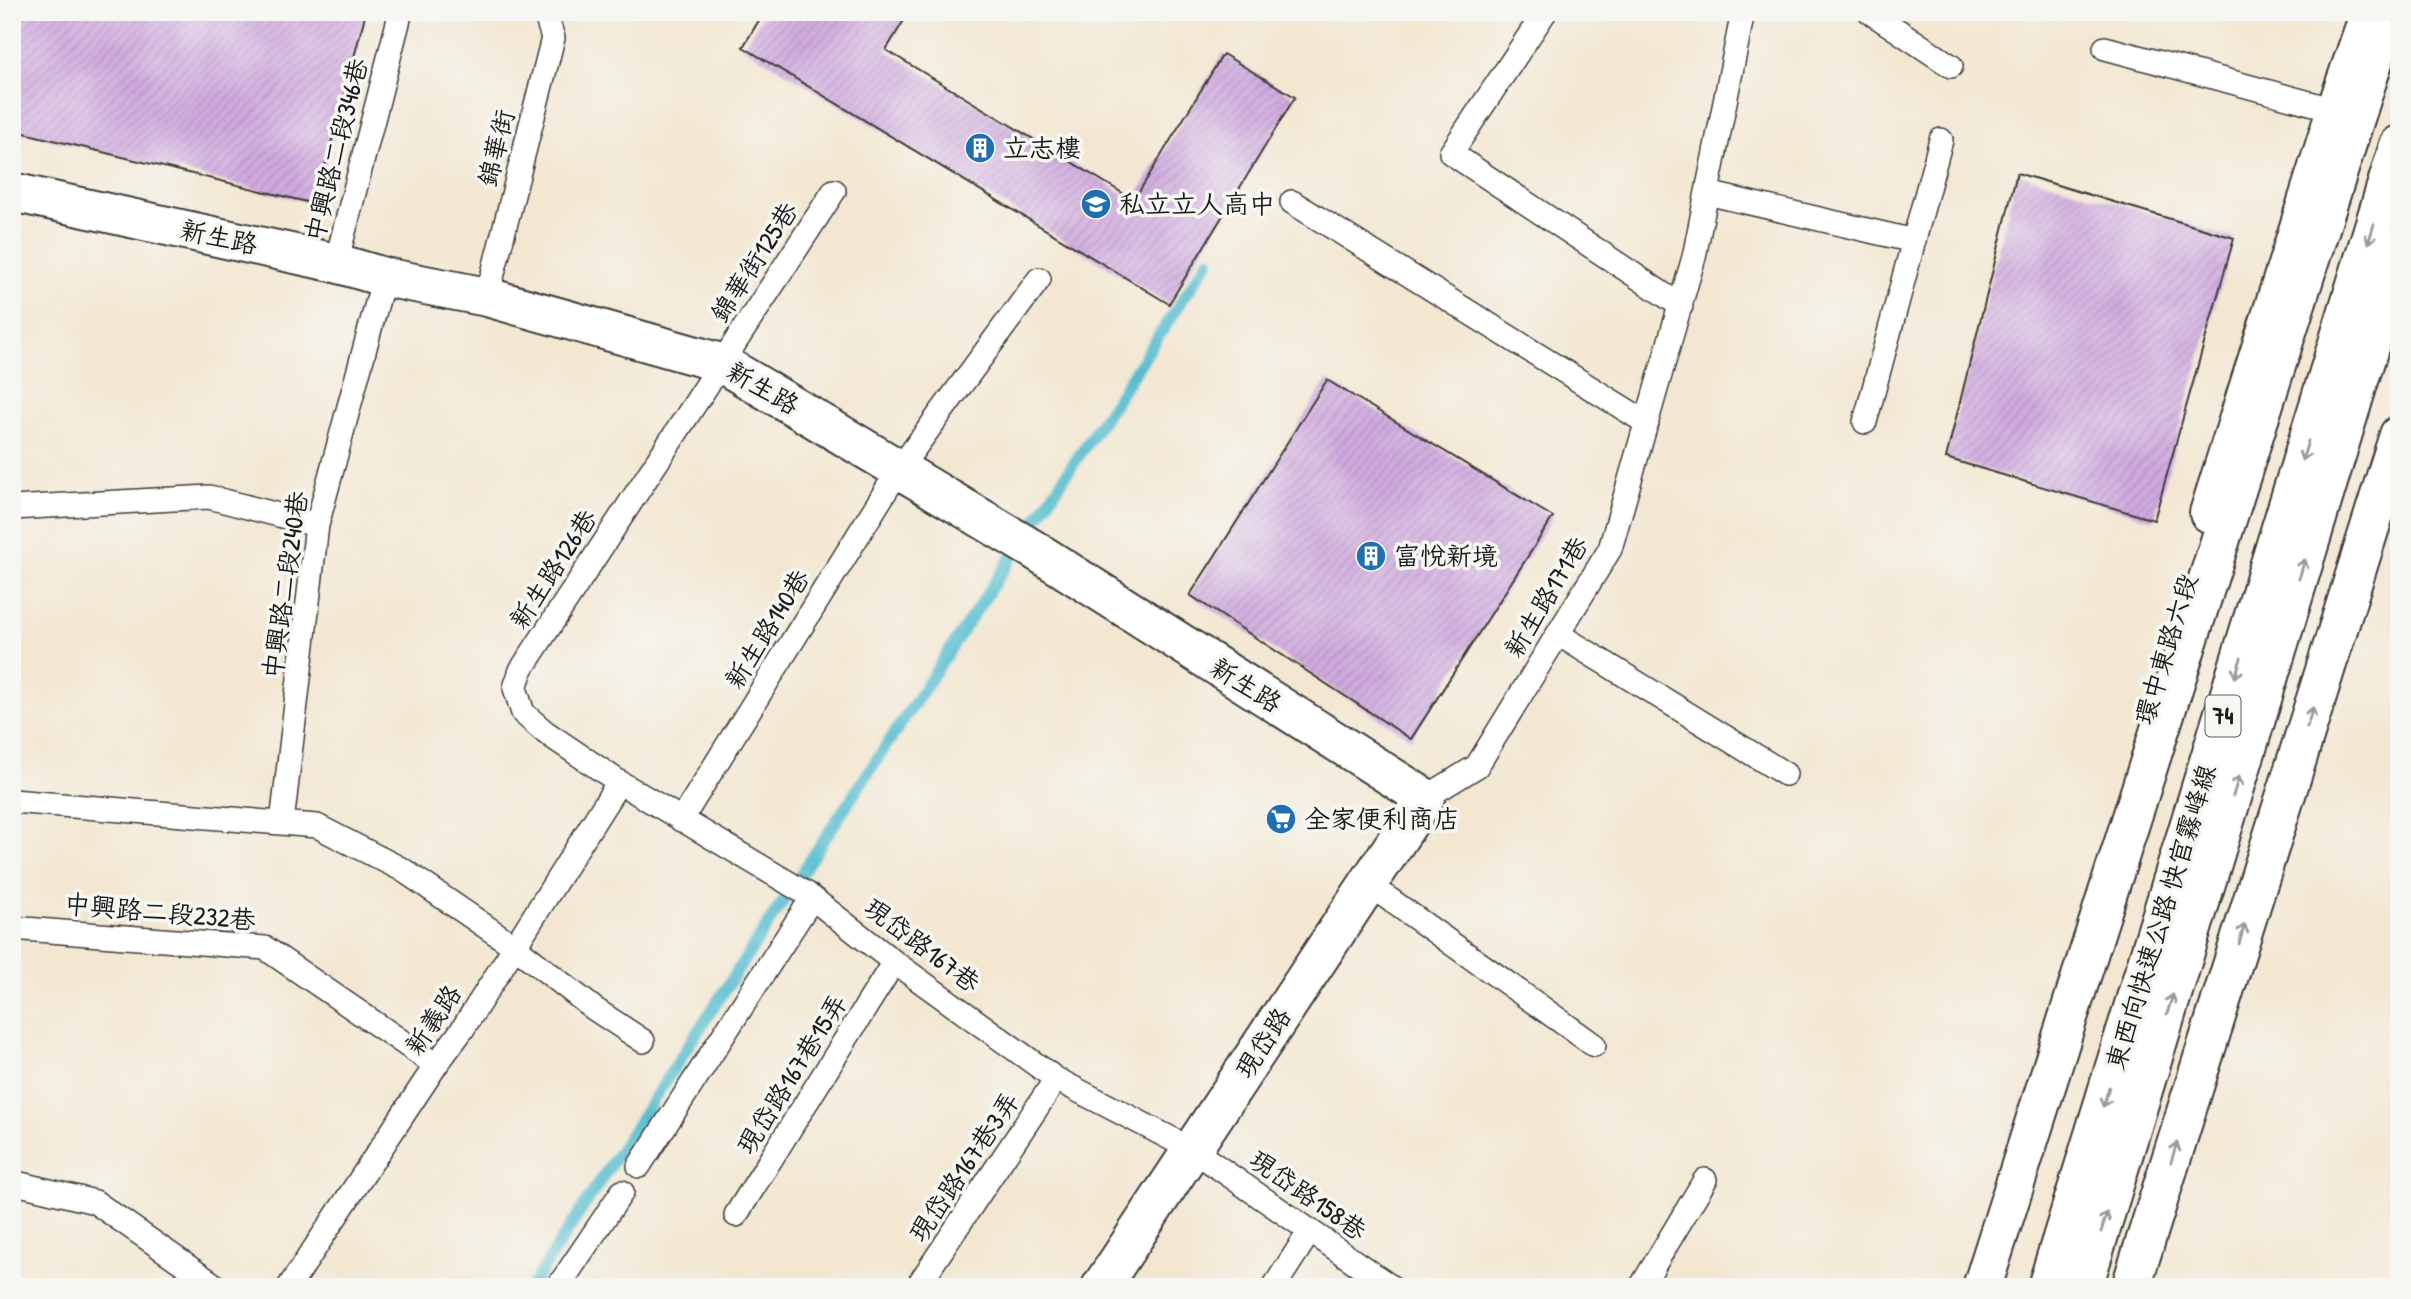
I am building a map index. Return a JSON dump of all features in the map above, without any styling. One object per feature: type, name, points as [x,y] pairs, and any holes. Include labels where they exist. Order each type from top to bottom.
[{"type":"main road","name":"環中東路六段","points":[[1963,1287],[2005,1162],[2336,110],[2370,12]]},
{"type":"main road","points":[[1982,1287],[2389,12]]},
{"type":"main road","name":"東西向快速公路 快官霧峰線","points":[[2047,1287],[2399,145]]},
{"type":"main road","name":"新生路","points":[[12,192],[336,263],[384,277],[487,297],[721,363],[1021,542],[1425,798]]},
{"type":"main road","points":[[2083,1287],[2399,249]]},
{"type":"main road","points":[[2131,1287],[2399,435]]},
{"type":"main road","name":"現岱路","points":[[1101,1287],[1425,798]]},
{"type":"lane","name":"中興路二段346巷","points":[[336,263],[400,15],[397,12]]},
{"type":"lane","name":"錦華街","points":[[487,297],[553,38],[545,12]]},
{"type":"lane","points":[[1545,12],[1451,153],[1681,306]]},
{"type":"lane","name":"新生路171巷","points":[[1425,798],[1477,766],[1610,549],[1681,306],[1707,193],[1743,12]]},
{"type":"lane","points":[[1870,12],[1951,66]]},
{"type":"lane","points":[[2105,48],[2336,110]]},
{"type":"lane","points":[[1865,422],[1941,140]]},
{"type":"lane","name":"錦華街125巷","points":[[721,363],[834,191]]},
{"type":"lane","points":[[1707,193],[1914,241]]},
{"type":"lane","points":[[1292,202],[1647,423]]},
{"type":"lane","name":"中興路二段240巷","points":[[282,823],[317,525],[384,277]]},
{"type":"lane","name":"新生路140巷","points":[[681,820],[900,468],[1039,279]]},
{"type":"lane","name":"新生路126巷","points":[[619,782],[545,732],[523,713],[515,688],[521,670],[721,363]]},
{"type":"lane","points":[[12,508],[209,497],[317,525]]},
{"type":"lane","points":[[1558,634],[1785,774]]},
{"type":"lane","name":"現岱路167巷","points":[[619,782],[810,896],[894,962],[1056,1079],[1193,1150]]},
{"type":"lane","name":"新義路","points":[[289,1287],[462,1030],[619,782]]},
{"type":"lane","points":[[12,802],[317,826],[403,870],[514,946],[593,1008],[643,1041]]},
{"type":"lane","points":[[1368,884],[1594,1045]]},
{"type":"lane","points":[[639,1166],[810,896]]},
{"type":"lane","name":"中興路二段232巷","points":[[12,928],[265,948],[436,1065]]},
{"type":"lane","name":"現岱路167巷15弄","points":[[736,1215],[894,962]]},
{"type":"lane","name":"現岱路167巷3弄","points":[[917,1287],[1056,1079]]},
{"type":"lane","name":"現岱路158巷","points":[[1193,1150],[1391,1287]]},
{"type":"lane","points":[[1641,1287],[1705,1180]]},
{"type":"lane","points":[[12,1182],[95,1202],[217,1287]]},
{"type":"lane","points":[[558,1287],[622,1192]]},
{"type":"lane","points":[[1274,1287],[1310,1231]]},
{"type":"building","points":[[12,12],[366,12],[315,204],[12,130]]},
{"type":"building","name":"立志樓","points":[[764,12],[909,12],[886,50],[1134,200],[1223,54],[1295,97],[1169,304],[743,47]]},
{"type":"building","points":[[2017,173],[2234,238],[2154,520],[1946,458]]},
{"type":"building","name":"富悅新境","points":[[1327,380],[1553,517],[1411,739],[1190,595]]},
{"type":"waterway","points":[[531,1287],[783,901],[1209,260]]},
{"type":"place","name":"立志樓","points":[[980,148]]},
{"type":"place","name":"私立立人高中","points":[[1096,204]]},
{"type":"place","name":"富悅新境","points":[[1371,556]]},
{"type":"place","name":"全家便利商店","points":[[1281,819]]}]
